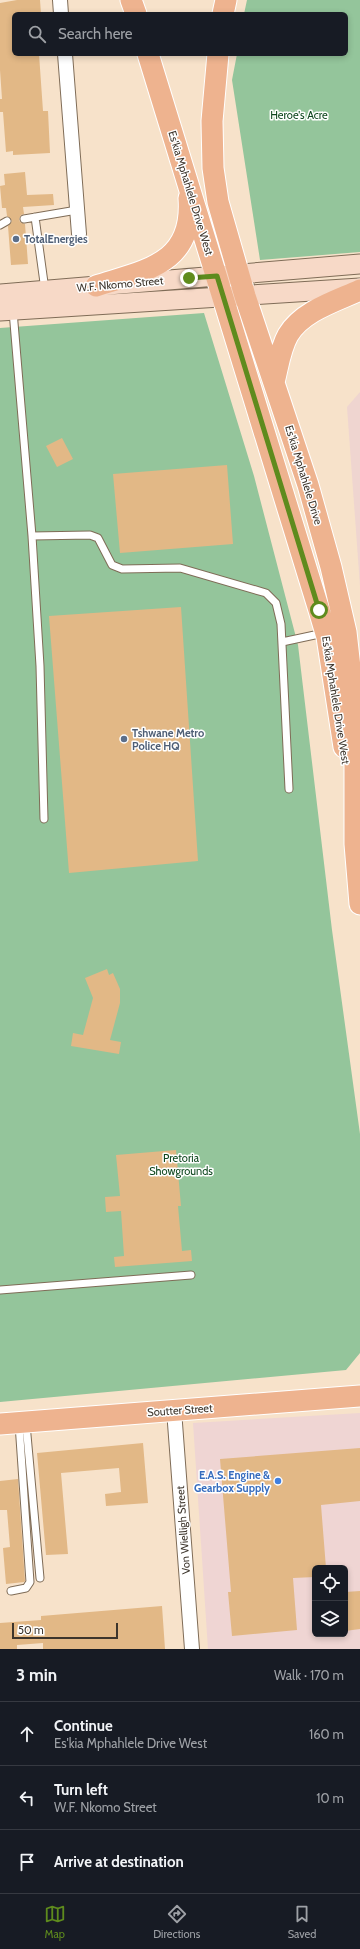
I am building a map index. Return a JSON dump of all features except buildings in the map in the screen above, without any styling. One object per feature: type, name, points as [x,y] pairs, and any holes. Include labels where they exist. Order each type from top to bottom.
[{"type":"main road","points":[[131,0],[135,12]]},
{"type":"main road","points":[[223,12],[226,0]]},
{"type":"main road","name":"Es'kia Mphahlele Drive West","points":[[149,56],[325,632],[340,716],[356,844]]},
{"type":"main road","name":"Es'kia Mphahlele Drive","points":[[218,56],[212,121],[213,168],[218,202],[245,296],[308,485],[331,567],[346,632],[351,671],[356,735],[356,844],[360,904]]},
{"type":"main road","points":[[96,286],[149,269],[166,260],[178,248],[190,211],[188,181]]},
{"type":"main road","name":"W.F. Nkomo Street","points":[[8,302],[45,290],[360,264]]},
{"type":"main road","points":[[274,382],[288,336],[296,325],[330,303],[360,289]]},
{"type":"main road","name":"W.F. Nkomo Street","points":[[8,302],[223,297],[360,289]]},
{"type":"main road","points":[[284,1402],[360,1385]]},
{"type":"main road","name":"Soutter Street","points":[[15,1422],[360,1396]]},
{"type":"street","points":[[60,0],[61,12]]},
{"type":"street","points":[[64,56],[79,234]]},
{"type":"street","points":[[338,1398],[360,1407]]},
{"type":"street","name":"Von Wielligh Street","points":[[174,1410],[192,1649]]},
{"type":"lane","points":[[24,219],[77,210]]},
{"type":"lane","points":[[35,217],[45,290]]},
{"type":"lane","points":[[0,225],[7,221]]},
{"type":"lane","points":[[8,302],[32,536],[40,666],[44,819]]},
{"type":"lane","points":[[32,536],[90,535],[98,538],[112,565],[122,569],[180,568],[266,593],[276,603],[281,624],[289,789]]},
{"type":"lane","points":[[282,642],[325,632]]},
{"type":"lane","points":[[0,1290],[191,1275]]},
{"type":"lane","points":[[15,1422],[40,1578]]},
{"type":"lane","points":[[11,1591],[26,1588],[30,1582],[15,1422]]},
{"type":"shaded area","points":[[360,392],[360,586],[347,407]]},
{"type":"shaded area","points":[[360,1413],[360,1649],[208,1649],[193,1423]]},
{"type":"green space","name":"Heroe's Acre","points":[[247,0],[360,0],[360,252],[260,260],[232,80],[237,56],[348,56],[348,12],[244,12]]},
{"type":"green space","name":"Pretoria Showgrounds","points":[[204,313],[254,476],[298,645],[332,930],[360,1134],[360,1353],[346,1370],[0,1402],[0,328]]},
{"type":"place","name":"TotalEnergies","points":[[16,239]]},
{"type":"place","name":"Tshwane Metro Police HQ","points":[[124,739]]},
{"type":"place","name":"E.A.S. Engine & Gearbox Supply","points":[[278,1481]]},
{"type":"route","points":[[189,278],[217,276],[319,610]]}]
